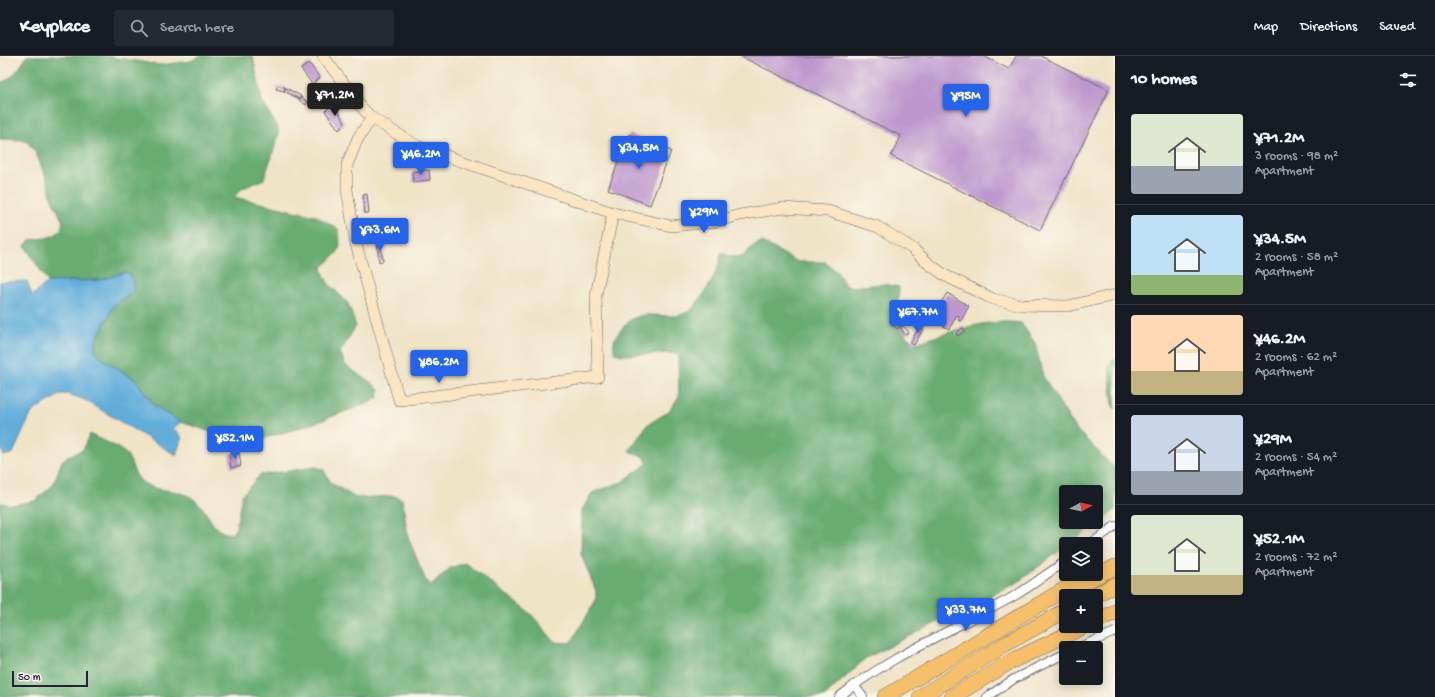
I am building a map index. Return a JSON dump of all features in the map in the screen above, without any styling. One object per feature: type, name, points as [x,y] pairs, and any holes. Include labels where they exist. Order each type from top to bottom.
[{"type":"highway","points":[[1103,566],[1115,559]]},
{"type":"highway","points":[[997,629],[1115,567]]},
{"type":"highway","points":[[885,697],[1078,581]]},
{"type":"highway","points":[[1103,591],[1115,585]]},
{"type":"highway","points":[[1103,618],[1115,612]]},
{"type":"highway","points":[[920,697],[1004,645],[1059,614]]},
{"type":"highway","points":[[952,697],[1012,661],[1070,633]]},
{"type":"street","points":[[323,56],[363,109],[372,118],[417,146],[613,213],[672,226],[714,222],[740,215],[783,208],[828,211],[878,227],[913,249],[929,264],[946,276],[992,300],[1021,305],[1068,306],[1115,295]]},
{"type":"street","points":[[372,118],[358,138],[347,165],[347,190],[356,244],[399,400],[598,377],[596,295],[613,213]]},
{"type":"street","points":[[1100,537],[1115,526]]},
{"type":"street","points":[[839,697],[854,685],[921,644],[1017,595],[1059,566]]},
{"type":"street","points":[[1094,641],[1115,632]]},
{"type":"street","points":[[987,697],[1014,680],[1059,657]]},
{"type":"street","points":[[854,685],[863,697]]},
{"type":"green space","points":[[27,56],[105,56],[160,65],[191,61],[199,56],[253,56],[262,101],[278,128],[278,137],[264,179],[243,188],[234,197],[316,216],[338,229],[340,247],[336,254],[322,267],[325,278],[350,307],[356,326],[340,352],[346,366],[373,384],[379,390],[378,398],[312,424],[255,441],[211,432],[181,422],[154,405],[135,379],[101,358],[95,350],[95,343],[114,305],[134,292],[125,272],[100,280],[48,282],[25,246],[30,240],[55,235],[61,229],[63,222],[52,199],[48,183],[36,153],[26,140],[0,139],[0,83],[16,72]]},
{"type":"green space","points":[[762,242],[798,262],[825,262],[837,272],[845,285],[852,287],[883,284],[899,287],[898,319],[900,326],[904,333],[916,343],[981,324],[994,322],[1021,323],[1035,343],[1043,376],[1074,427],[1115,469],[1115,510],[1103,519],[1103,485],[1059,485],[1059,529],[1089,529],[1078,537],[1059,537],[1059,551],[1018,582],[866,658],[824,697],[0,697],[0,503],[12,505],[35,501],[53,485],[62,461],[68,456],[83,450],[90,434],[113,445],[125,453],[130,460],[135,473],[142,482],[153,487],[180,493],[192,498],[202,508],[215,527],[225,533],[232,534],[236,528],[242,495],[260,475],[315,467],[323,469],[331,483],[356,498],[394,496],[402,499],[408,537],[426,581],[432,585],[450,568],[465,563],[530,613],[555,642],[571,643],[596,600],[596,591],[581,554],[582,510],[592,493],[622,482],[648,463],[644,457],[629,451],[647,425],[668,412],[679,397],[678,353],[623,355],[615,353],[615,339],[620,331],[629,322],[638,317],[647,315],[674,316],[683,314],[692,309],[714,278],[721,253],[742,257],[750,248]]},
{"type":"green space","points":[[1113,360],[1115,360],[1115,409],[1113,407],[1109,366]]},
{"type":"water","points":[[126,272],[132,276],[134,292],[114,305],[95,343],[95,350],[101,358],[135,379],[154,405],[181,422],[173,428],[182,437],[176,455],[83,399],[68,394],[61,394],[32,412],[13,453],[4,456],[0,444],[0,282],[27,281],[32,296],[48,282],[100,280]]},
{"type":"building","points":[[740,56],[983,56],[1009,69],[1016,56],[1041,56],[1109,90],[1040,230],[891,156],[901,136]]},
{"type":"building","points":[[309,63],[320,78],[312,84],[301,69]]},
{"type":"building","points":[[277,86],[285,87],[284,91],[276,89]]},
{"type":"building","points":[[286,88],[301,96],[299,99],[284,91]]},
{"type":"building","points":[[338,95],[344,102],[341,104],[335,97]]},
{"type":"building","points":[[301,97],[308,102],[306,105],[299,100]]},
{"type":"building","points":[[334,104],[345,123],[339,130],[325,111]]},
{"type":"building","points":[[629,134],[671,151],[650,205],[608,189]]},
{"type":"building","points":[[429,170],[430,180],[413,182],[412,172]]},
{"type":"building","points":[[367,194],[369,213],[365,213],[363,195]]},
{"type":"building","points":[[377,241],[380,241],[383,261],[379,262]]},
{"type":"building","points":[[947,293],[969,306],[961,321],[958,320],[960,316],[957,315],[949,329],[940,324],[940,319],[935,316],[936,314],[934,314]]},
{"type":"building","points":[[908,312],[912,317],[897,329],[893,325]]},
{"type":"building","points":[[921,324],[925,326],[914,345],[910,343]]},
{"type":"building","points":[[903,326],[909,332],[905,335],[901,328]]},
{"type":"building","points":[[963,328],[965,331],[957,336],[956,333]]},
{"type":"building","points":[[239,452],[241,466],[231,468],[229,454]]}]
